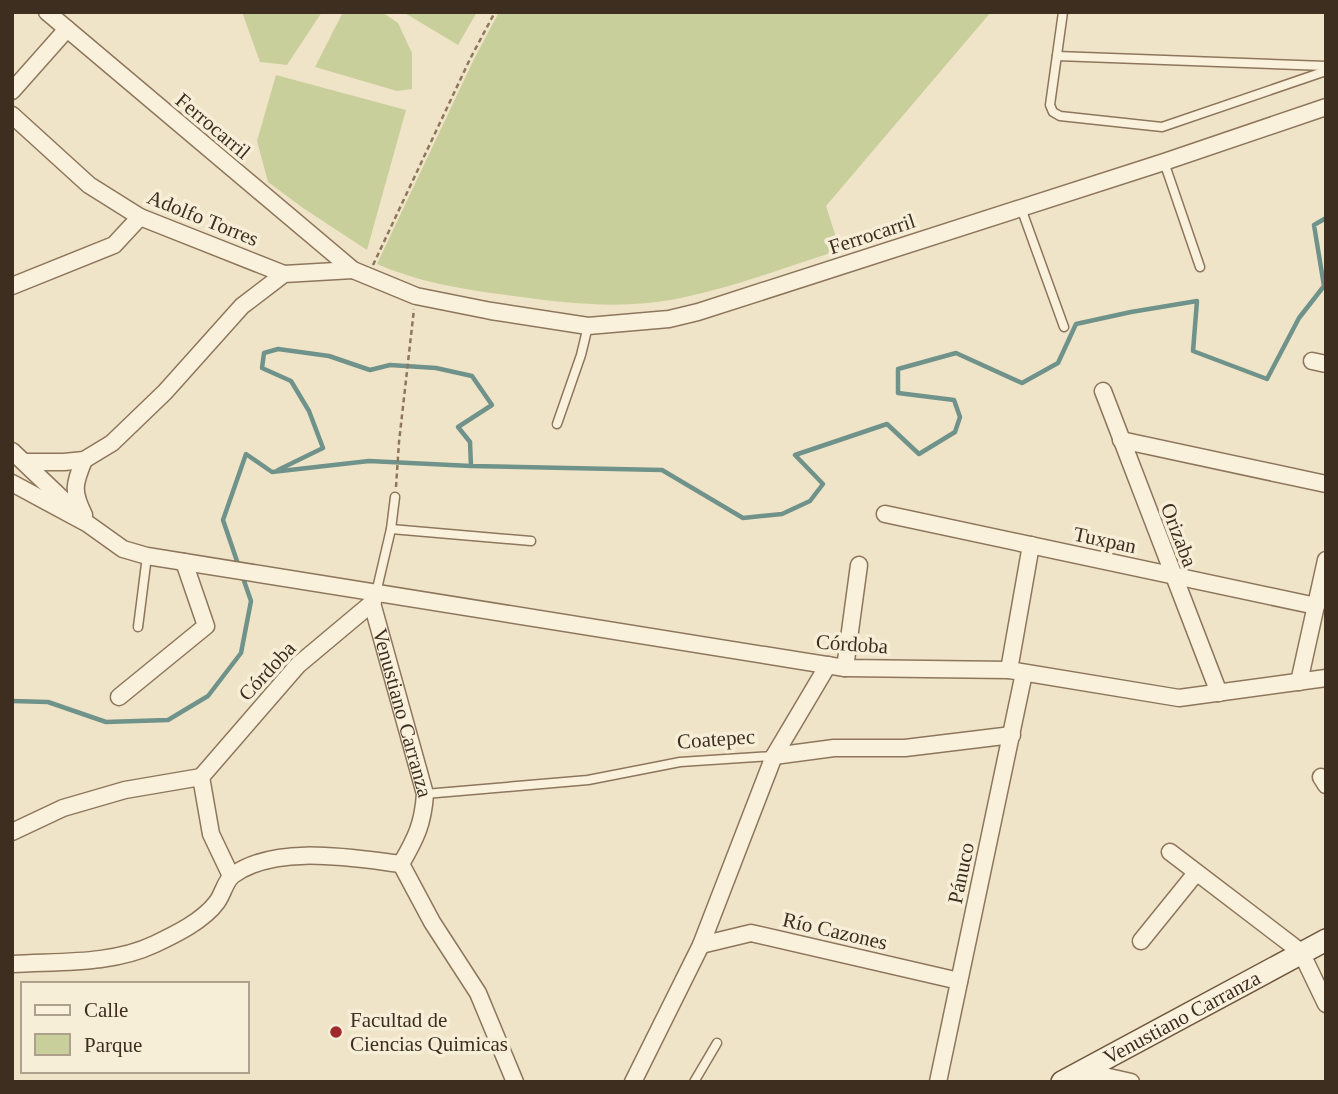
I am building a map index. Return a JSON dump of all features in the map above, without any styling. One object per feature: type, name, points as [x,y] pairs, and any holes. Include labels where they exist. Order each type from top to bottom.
[{"type":"main road","name":"Venustiano Carranza","points":[[1062,1082],[1326,940]]},
{"type":"street","name":"Ferrocarril","points":[[47,12],[360,273],[416,296],[588,326],[669,319],[698,312],[1326,107]]},
{"type":"street","points":[[12,91],[67,29]]},
{"type":"street","name":"Adolfo Torres","points":[[12,115],[89,185],[140,217],[284,274]]},
{"type":"street","points":[[12,286],[114,245],[140,217]]},
{"type":"street","name":"Ferrocarril","points":[[284,274],[360,273]]},
{"type":"street","points":[[25,462],[84,460],[112,443],[164,392],[242,306],[284,274]]},
{"type":"street","name":"Orizaba","points":[[1103,391],[1219,693]]},
{"type":"street","points":[[1121,440],[1326,484]]},
{"type":"street","points":[[12,451],[88,523],[123,549],[184,562],[206,626],[119,696]]},
{"type":"street","points":[[84,460],[75,482],[76,499],[88,523]]},
{"type":"street","points":[[12,483],[88,523]]},
{"type":"street","name":"Tuxpan","points":[[885,514],[1316,606]]},
{"type":"street","name":"Pánuco","points":[[938,1082],[1012,736],[1016,671],[1031,545]]},
{"type":"street","points":[[1299,682],[1326,561]]},
{"type":"street","name":"Córdoba","points":[[184,562],[287,579],[374,598],[845,668],[1016,671],[1178,698],[1326,678]]},
{"type":"street","points":[[845,668],[859,565]]},
{"type":"street","name":"Córdoba","points":[[201,777],[298,665],[374,598]]},
{"type":"street","name":"Venustiano Carranza","points":[[374,598],[425,794],[424,820],[401,864]]},
{"type":"street","points":[[633,1082],[701,945],[774,756],[828,665]]},
{"type":"street","name":"Coatepec","points":[[774,756],[834,748],[905,748],[1012,736]]},
{"type":"street","points":[[12,832],[76,804],[125,790],[201,777],[211,834],[231,876]]},
{"type":"street","points":[[1170,852],[1301,953],[1326,1004]]},
{"type":"street","points":[[12,964],[92,961],[153,946],[191,924],[216,903],[231,876],[260,860],[327,855],[401,864],[432,922],[478,993],[515,1082]]},
{"type":"street","points":[[1141,942],[1196,873]]},
{"type":"street","name":"Río Cazones","points":[[701,945],[751,933],[959,982]]},
{"type":"street","points":[[1082,1071],[1131,1082]]},
{"type":"lane","points":[[1063,12],[1050,104],[1053,112],[1060,116],[1162,127],[1326,69]]},
{"type":"lane","points":[[1057,56],[1326,69]]},
{"type":"lane","points":[[1164,162],[1200,267]]},
{"type":"lane","points":[[1021,208],[1064,327]]},
{"type":"lane","points":[[558,424],[588,326]]},
{"type":"lane","points":[[374,598],[391,529],[395,497]]},
{"type":"lane","points":[[391,529],[531,541]]},
{"type":"lane","points":[[138,627],[147,556]]},
{"type":"lane","name":"Coatepec","points":[[425,794],[588,779],[680,762],[774,756]]},
{"type":"lane","points":[[694,1082],[717,1043]]},
{"type":"path","points":[[360,273],[495,12]]},
{"type":"path","points":[[395,497],[416,296]]},
{"type":"green space","points":[[242,12],[322,12],[287,65],[260,62]]},
{"type":"green space","points":[[343,12],[382,12],[398,23],[412,53],[412,89],[397,91],[315,67]]},
{"type":"green space","points":[[403,12],[477,12],[458,45]]},
{"type":"green space","points":[[499,12],[991,12],[826,206],[840,250],[697,294],[655,302],[613,305],[549,301],[473,290],[424,280],[377,264]]},
{"type":"green space","points":[[276,75],[406,110],[367,250],[268,182],[257,141]]},
{"type":"waterway","points":[[239,567],[223,520],[246,454],[272,472],[369,461],[662,470],[743,518],[782,514],[810,501],[823,484],[795,455],[887,424],[919,454],[955,432],[960,417],[954,400],[898,393],[898,369],[956,353],[1022,383],[1058,363],[1076,324],[1197,301],[1193,351],[1267,379],[1299,318],[1324,286],[1314,225],[1326,218]]},
{"type":"waterway","points":[[278,470],[323,448],[309,411],[291,381],[262,368],[264,353],[278,349],[329,356],[370,370],[390,365],[436,368],[472,376],[492,405],[458,427],[470,442],[471,466]]},
{"type":"waterway","points":[[12,701],[48,702],[106,722],[168,720],[208,696],[241,653],[251,601],[242,575]]},
{"type":"place","name":"Facultad de Ciencias Quimicas","points":[[336,1032]]}]
